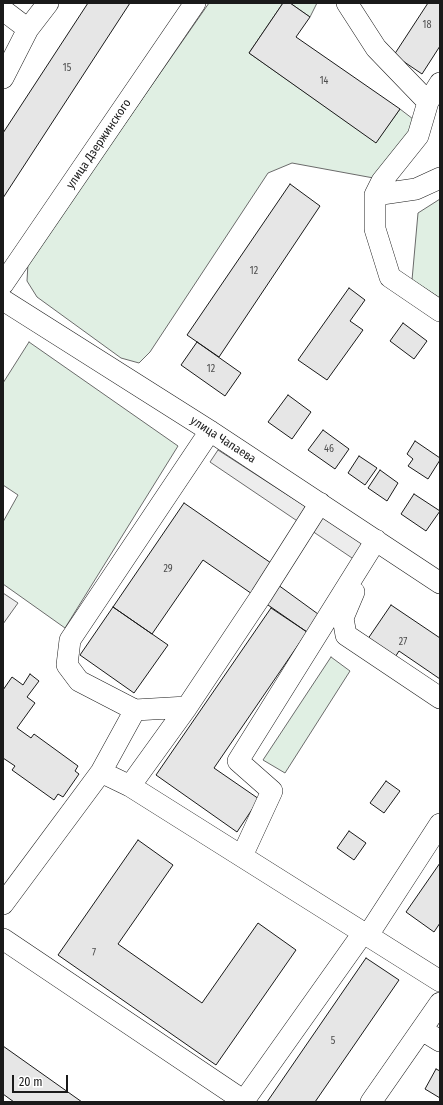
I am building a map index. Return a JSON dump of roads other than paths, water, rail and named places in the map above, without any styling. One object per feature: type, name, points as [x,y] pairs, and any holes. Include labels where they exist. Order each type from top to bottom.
[{"type":"street","points":[[3,78],[28,29],[48,3]]},
{"type":"street","name":"улица Дзержинского","points":[[3,284],[195,3]]},
{"type":"street","points":[[347,3],[376,48],[428,102]]},
{"type":"street","points":[[3,10],[28,29]]},
{"type":"street","points":[[440,83],[428,102],[418,136],[382,181],[375,196],[375,229],[390,277],[440,311]]},
{"type":"street","points":[[375,196],[416,189],[440,178]]},
{"type":"street","name":"улица Чапаева","points":[[3,300],[210,431],[440,583]]},
{"type":"street","points":[[187,707],[135,710],[78,681],[67,665],[70,640],[210,431]]},
{"type":"street","points":[[130,786],[187,707],[261,596],[320,503]]},
{"type":"street","points":[[376,540],[344,618],[346,635],[440,698]]},
{"type":"street","points":[[242,856],[272,791],[238,761],[376,540]]},
{"type":"street","points":[[3,904],[101,772],[135,710]]},
{"type":"street","points":[[101,772],[130,786],[440,981]]},
{"type":"street","points":[[3,939],[244,1102],[366,934],[440,824]]},
{"type":"street","points":[[371,1102],[440,1003]]},
{"type":"street","points":[[422,1030],[440,1041]]}]
